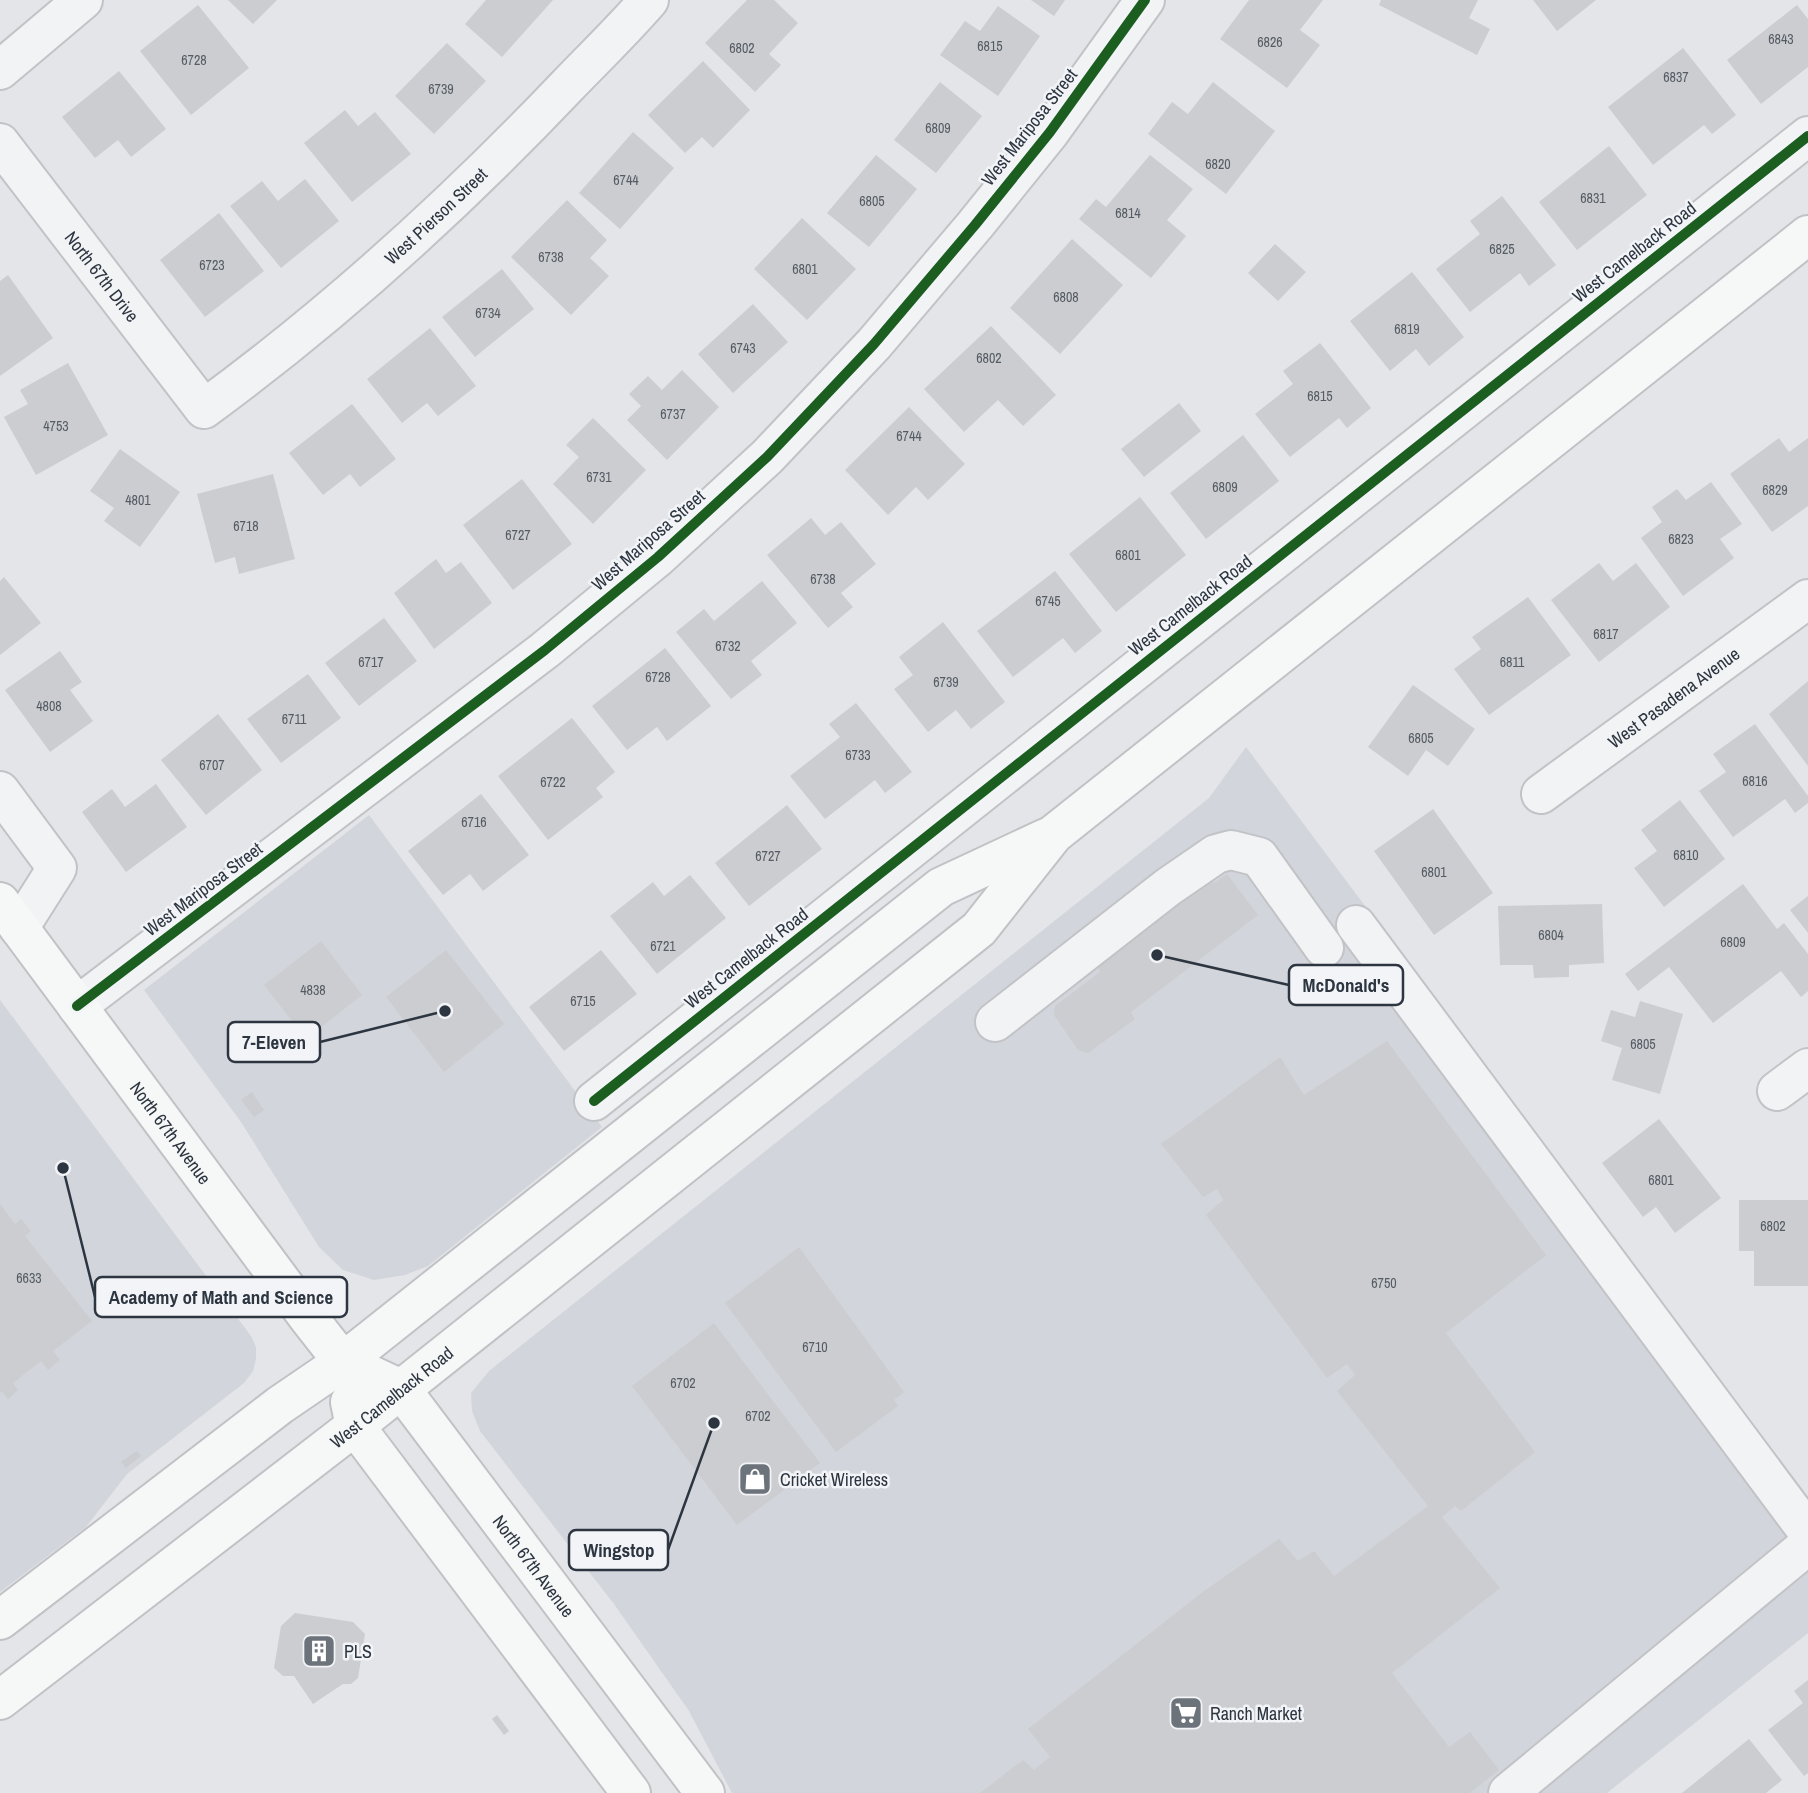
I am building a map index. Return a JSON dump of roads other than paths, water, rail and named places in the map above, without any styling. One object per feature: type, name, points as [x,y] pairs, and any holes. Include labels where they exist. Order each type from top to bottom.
[{"type":"main road","name":"West Camelback Road","points":[[0,1700],[355,1426],[979,929],[1054,834],[1808,235]]},
{"type":"main road","name":"West Camelback Road","points":[[0,1620],[280,1405],[343,1362],[940,887],[1054,834]]},
{"type":"main road","name":"North 67th Avenue","points":[[10,915],[307,1317],[343,1362],[401,1389],[705,1793]]},
{"type":"main road","name":"North 67th Avenue","points":[[343,1362],[355,1426],[631,1793]]},
{"type":"street","points":[[0,70],[83,0]]},
{"type":"street","name":"West Pierson Street","points":[[204,409],[276,356],[397,253],[527,129],[649,0]]},
{"type":"street","name":"West Mariposa Street","points":[[78,1006],[545,650],[658,557],[767,457],[874,344],[975,225],[1050,132],[1145,0]]},
{"type":"street","name":"West Camelback Road","points":[[594,1101],[1808,136]]},
{"type":"street","name":"North 67th Drive","points":[[0,143],[204,409]]},
{"type":"street","name":"West Pasadena Avenue","points":[[1541,794],[1808,599]]},
{"type":"street","points":[[0,791],[57,868],[10,915]]},
{"type":"street","points":[[995,1022],[1168,887],[1216,853],[1231,850],[1259,857],[1315,955]]},
{"type":"street","points":[[1356,925],[1808,1532]]},
{"type":"street","points":[[705,1013],[736,1050]]},
{"type":"street","points":[[1777,1091],[1808,1068]]},
{"type":"street","points":[[1508,1793],[1808,1545]]},
{"type":"place","name":"McDonald's","points":[[1157,955]]},
{"type":"place","name":"7-Eleven","points":[[445,1011]]},
{"type":"place","name":"Academy of Math and Science","points":[[63,1168]]},
{"type":"place","name":"Wingstop","points":[[714,1423]]},
{"type":"place","name":"Cricket Wireless","points":[[755,1479]]},
{"type":"place","name":"PLS","points":[[319,1651]]},
{"type":"place","name":"Ranch Market","points":[[1186,1713]]}]
